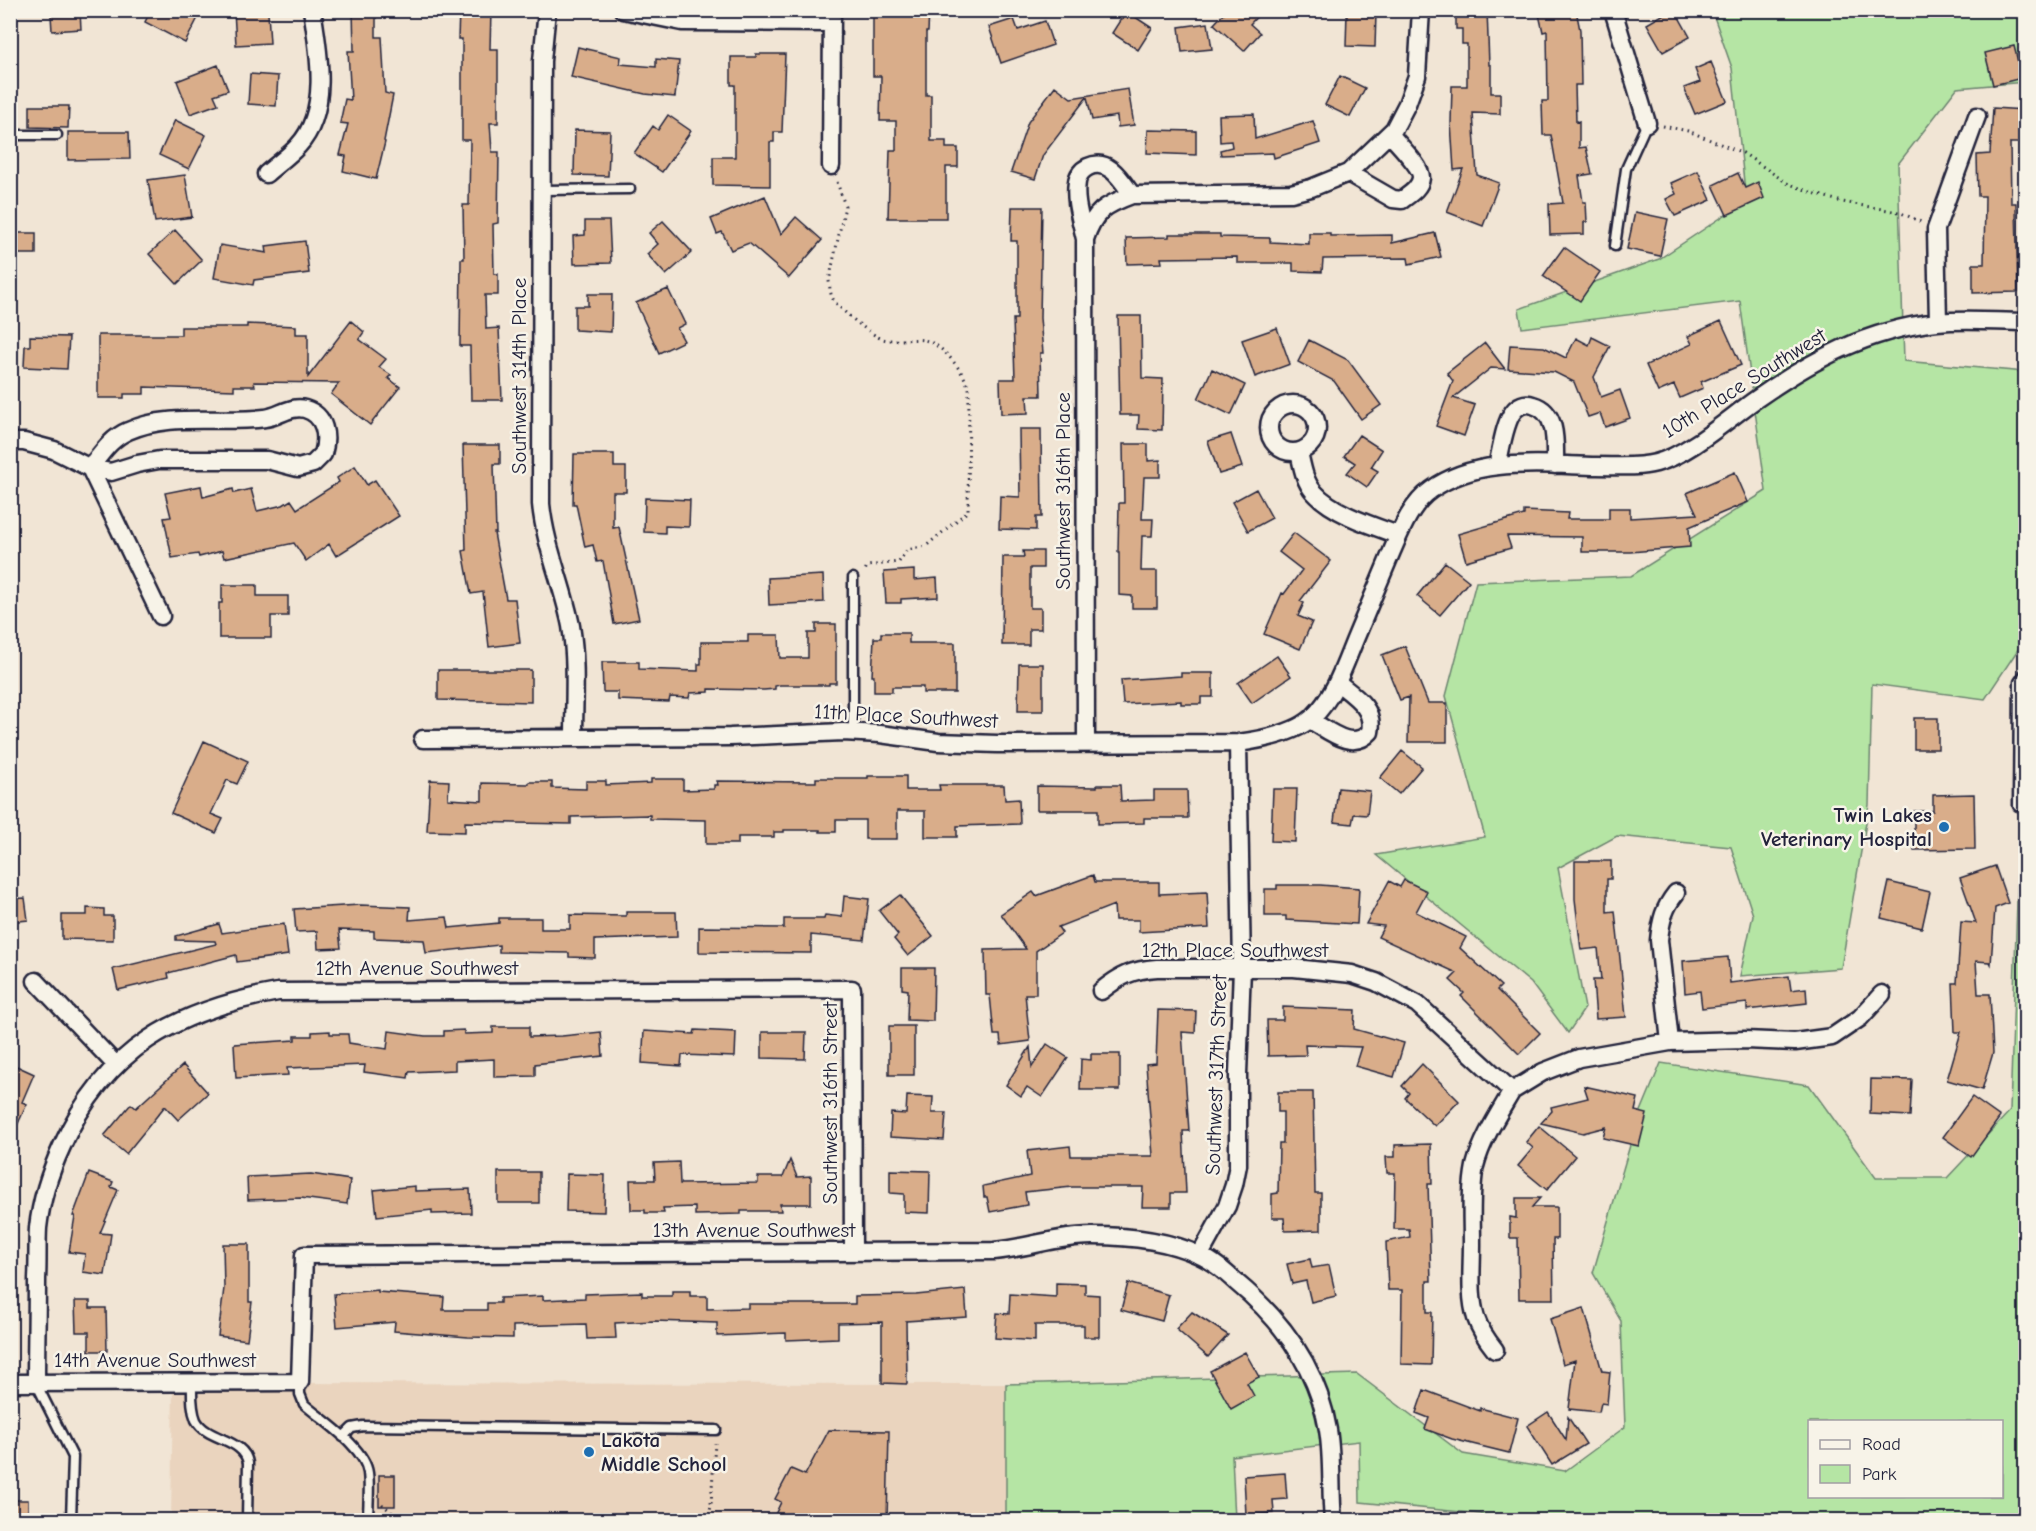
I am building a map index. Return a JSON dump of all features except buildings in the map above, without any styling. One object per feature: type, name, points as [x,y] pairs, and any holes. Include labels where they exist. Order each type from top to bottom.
[{"type":"street","points":[[266,174],[299,145],[315,117],[319,87],[319,51],[312,10]]},
{"type":"street","name":"Southwest 314th Place","points":[[547,10],[542,61],[541,504],[548,544],[571,630],[574,738]]},
{"type":"street","points":[[623,10],[682,22],[832,17],[831,166]]},
{"type":"street","points":[[1085,239],[1091,221],[1101,210],[1132,195],[1291,193],[1311,188],[1348,173],[1390,134],[1407,104],[1417,76],[1421,10]]},
{"type":"street","points":[[1613,10],[1647,123]]},
{"type":"street","points":[[1938,322],[1936,229],[1977,116]]},
{"type":"street","points":[[1348,173],[1393,199],[1402,200],[1416,190],[1421,178],[1419,168],[1390,134]]},
{"type":"street","points":[[1085,239],[1077,203],[1078,178],[1082,171],[1097,164],[1108,167],[1117,174],[1132,195]]},
{"type":"street","name":"Southwest 316th Place","points":[[1085,239],[1086,743]]},
{"type":"street","name":"10th Place Southwest","points":[[1398,535],[1414,507],[1429,491],[1448,479],[1497,466],[1631,467],[1658,463],[1719,427],[1805,367],[1841,348],[1884,332],[1938,322],[2025,322]]},
{"type":"street","points":[[1497,466],[1509,418],[1521,404],[1530,404],[1547,412],[1555,432],[1556,465]]},
{"type":"street","points":[[10,442],[24,442],[54,450],[90,468],[111,472],[159,460],[267,460],[291,467],[306,467],[319,460],[323,454],[326,432],[316,416],[306,409],[265,418],[162,422],[132,429],[112,440],[90,468]]},
{"type":"street","points":[[1299,452],[1304,474],[1313,492],[1337,510],[1366,524],[1398,535]]},
{"type":"street","points":[[90,468],[161,616]]},
{"type":"street","name":"11th Place Southwest","points":[[423,739],[730,737],[853,733],[880,734],[938,742],[997,744],[1258,741],[1278,735],[1310,720],[1332,694],[1398,535]]},
{"type":"street","points":[[1310,720],[1348,741],[1359,741],[1370,732],[1371,717],[1366,707],[1337,682]]},
{"type":"street","name":"Southwest 317th Street","points":[[1200,1256],[1227,1206],[1238,1165],[1238,1074],[1242,968],[1238,743]]},
{"type":"street","points":[[1670,1042],[1659,940],[1660,923],[1665,906],[1676,893]]},
{"type":"street","name":"12th Place Southwest","points":[[1101,991],[1123,975],[1137,970],[1242,968],[1325,970],[1352,974],[1376,982],[1417,1004],[1512,1091]]},
{"type":"street","points":[[36,981],[115,1064]]},
{"type":"street","name":"12th Avenue Southwest","points":[[36,1383],[38,1228],[45,1190],[72,1124],[115,1064],[140,1044],[190,1016],[248,998],[278,992],[852,989]]},
{"type":"street","name":"Southwest 316th Street","points":[[852,989],[853,1252]]},
{"type":"street","points":[[1495,1350],[1483,1335],[1476,1317],[1472,1294],[1472,1188],[1482,1144],[1512,1091],[1543,1072],[1579,1058],[1670,1042],[1745,1040],[1795,1042],[1832,1037],[1860,1018],[1882,994]]},
{"type":"street","name":"13th Avenue Southwest","points":[[300,1382],[304,1255],[993,1251],[1045,1241],[1090,1236],[1139,1238],[1163,1243],[1200,1256],[1226,1273],[1257,1300],[1279,1324],[1301,1354],[1317,1389],[1328,1428],[1333,1521]]},
{"type":"street","name":"14th Avenue Southwest","points":[[10,1383],[300,1382]]},
{"type":"lane","points":[[1615,246],[1626,169],[1647,123]]},
{"type":"lane","points":[[10,135],[57,135]]},
{"type":"lane","points":[[542,190],[630,189]]},
{"type":"lane","points":[[853,578],[853,733]]},
{"type":"lane","points":[[2018,806],[2019,682],[2025,672]]},
{"type":"lane","points":[[300,1382],[300,1395],[304,1404],[358,1450],[366,1463],[368,1521]]},
{"type":"lane","points":[[36,1383],[73,1457],[71,1521]]},
{"type":"lane","points":[[192,1383],[192,1401],[197,1421],[208,1432],[238,1447],[246,1454],[248,1463],[247,1521]]},
{"type":"lane","points":[[343,1437],[352,1428],[363,1426],[716,1430]]},
{"type":"path","points":[[1647,123],[1688,131],[1743,153],[1787,183],[1813,193],[1842,202],[1899,212],[1936,229]]},
{"type":"path","points":[[831,166],[845,206],[828,281],[835,302],[881,338],[924,340],[934,343],[942,349],[966,380],[969,389],[968,511],[926,546],[908,550],[899,562],[867,566],[863,576]]},
{"type":"path","points":[[705,1521],[711,1504],[716,1430]]},
{"type":"path","points":[[381,1503],[400,1521]]},
{"type":"shaded area","name":"Lakota Middle School","points":[[173,1383],[1006,1384],[1006,1520],[171,1520]]},
{"type":"green space","points":[[1712,11],[2025,11],[2025,82],[1957,88],[1898,164],[1904,361],[2025,372],[2025,639],[1985,699],[1872,684],[1869,805],[1841,968],[1740,976],[1753,915],[1731,847],[1617,836],[1558,868],[1585,1008],[1568,1033],[1531,983],[1376,855],[1485,837],[1446,696],[1476,582],[1631,576],[1766,491],[1740,301],[1522,328],[1519,309],[1659,259],[1746,201],[1732,68]]},
{"type":"green space","points":[[2025,839],[2025,1520],[1488,1520],[1481,1514],[1360,1502],[1359,1441],[1232,1456],[1235,1520],[1006,1520],[1006,1384],[1357,1374],[1463,1454],[1565,1471],[1625,1427],[1621,1321],[1593,1273],[1637,1121],[1661,1063],[1809,1085],[1876,1178],[1947,1178],[2010,1111],[2019,842]]},
{"type":"place","name":"Twin Lakes Veterinary Hospital","points":[[1944,827]]},
{"type":"place","name":"Lakota Middle School","points":[[589,1452]]}]
